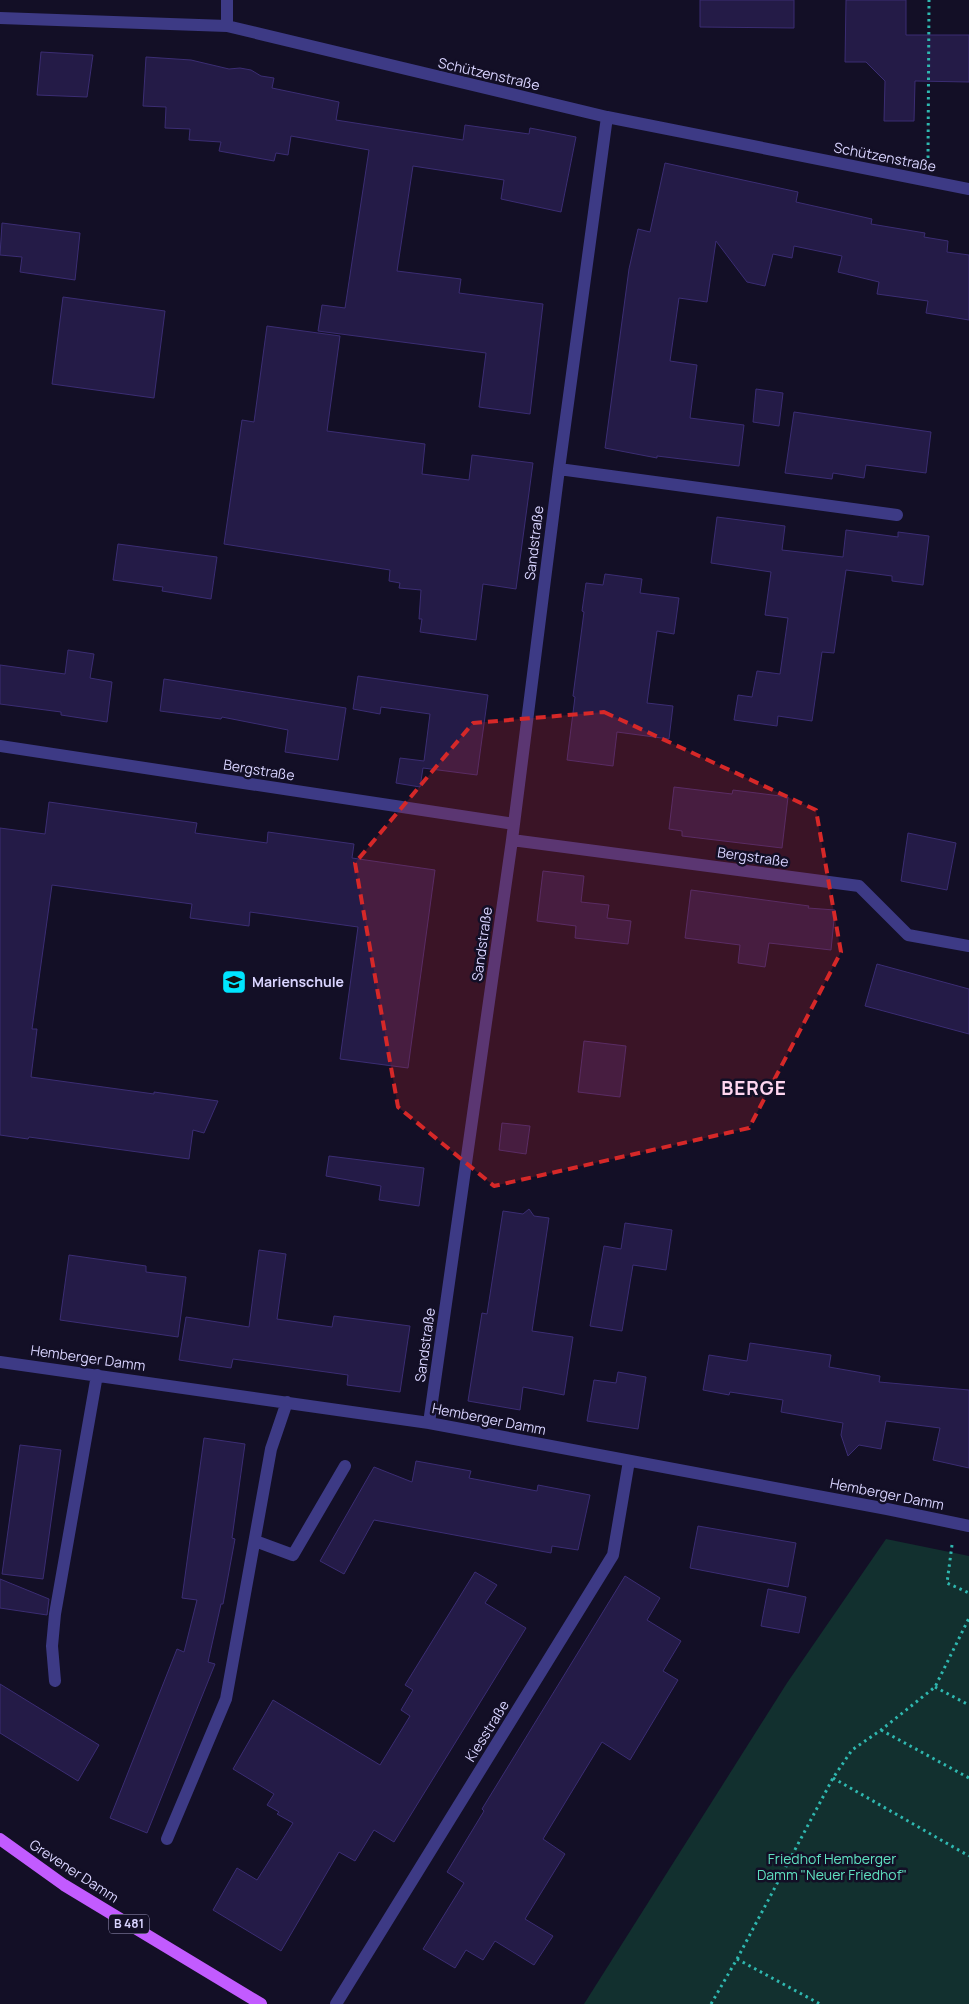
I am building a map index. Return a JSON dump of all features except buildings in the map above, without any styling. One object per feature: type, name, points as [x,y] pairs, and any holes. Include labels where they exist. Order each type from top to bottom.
[{"type":"main road","name":"Grevener Damm","points":[[0,1839],[64,1885],[261,2004]]},
{"type":"street","points":[[227,0],[227,26]]},
{"type":"street","name":"Schützenstraße","points":[[0,18],[227,26],[607,117],[969,189]]},
{"type":"street","name":"Sandstraße","points":[[429,1423],[512,840],[559,469],[607,117]]},
{"type":"street","points":[[559,469],[897,515]]},
{"type":"street","name":"Bergstraße","points":[[0,746],[514,824]]},
{"type":"street","name":"Bergstraße","points":[[512,840],[859,886],[908,935],[969,946]]},
{"type":"street","name":"Hemberger Damm","points":[[0,1362],[429,1423],[969,1526]]},
{"type":"street","points":[[55,1681],[52,1646],[55,1614],[97,1375]]},
{"type":"street","points":[[167,1839],[226,1698],[271,1448],[287,1402]]},
{"type":"street","name":"Kiesstraße","points":[[336,2004],[612,1555],[629,1461]]},
{"type":"street","points":[[254,1541],[293,1555],[345,1466]]},
{"type":"path","points":[[928,181],[929,0]]},
{"type":"path","points":[[956,1523],[947,1583],[969,1593]]},
{"type":"path","points":[[711,2004],[737,1959],[833,1778],[852,1750],[881,1730],[935,1687],[969,1618]]},
{"type":"path","points":[[935,1687],[969,1705]]},
{"type":"path","points":[[881,1730],[969,1778]]},
{"type":"path","points":[[833,1778],[969,1856]]},
{"type":"path","points":[[737,1959],[820,2004]]},
{"type":"highlighted area","points":[[604,712],[816,810],[841,952],[749,1128],[494,1186],[398,1107],[355,863],[473,723]]},
{"type":"green space","name":"Friedhof Hemberger Damm \"Neuer Friedhof\"","points":[[886,1539],[969,1556],[969,2004],[584,2004],[787,1683]]},
{"type":"place","name":"Marienschule","points":[[234,982]]},
{"type":"district","name":"BERGE","points":[[754,1088]]}]
